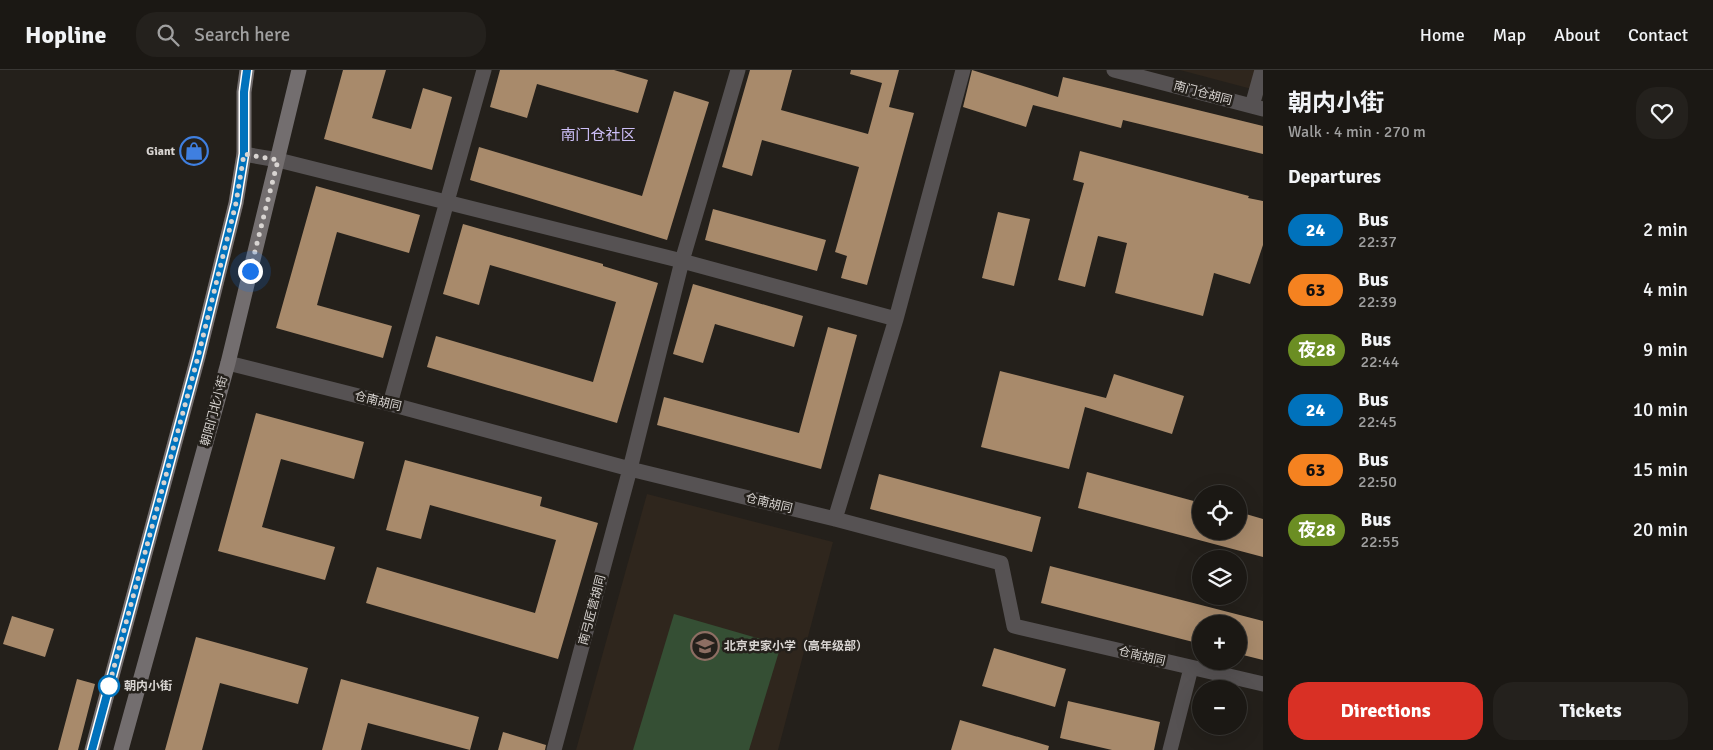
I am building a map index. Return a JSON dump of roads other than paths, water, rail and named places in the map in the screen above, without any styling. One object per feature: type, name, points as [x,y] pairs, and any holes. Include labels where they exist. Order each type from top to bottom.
[{"type":"main road","points":[[92,750],[198,357],[236,203],[244,154],[244,92],[247,70]]},
{"type":"main road","name":"朝阳门北小街","points":[[121,750],[228,363],[299,70]]},
{"type":"street","points":[[390,404],[484,70]]},
{"type":"street","name":"南弓匠营胡同","points":[[554,750],[630,469],[682,261],[738,70]]},
{"type":"street","points":[[835,519],[896,319],[963,70]]},
{"type":"street","name":"南门仓胡同","points":[[1114,70],[1258,108]]},
{"type":"street","points":[[1258,108],[1262,70]]},
{"type":"street","points":[[244,154],[278,160],[682,261],[896,319]]},
{"type":"street","name":"仓南胡同","points":[[228,363],[390,404],[630,469],[835,519],[1002,563],[1014,626],[1263,684]]},
{"type":"street","points":[[1170,750],[1191,668]]},
{"type":"place","name":"Giant","points":[[194,151]]},
{"type":"place","name":"北京史家小学（高年级部）","points":[[705,646]]},
{"type":"place","name":"朝内小街","points":[[109,686]]},
{"type":"district","name":"南门仓社区","points":[[598,135]]}]
